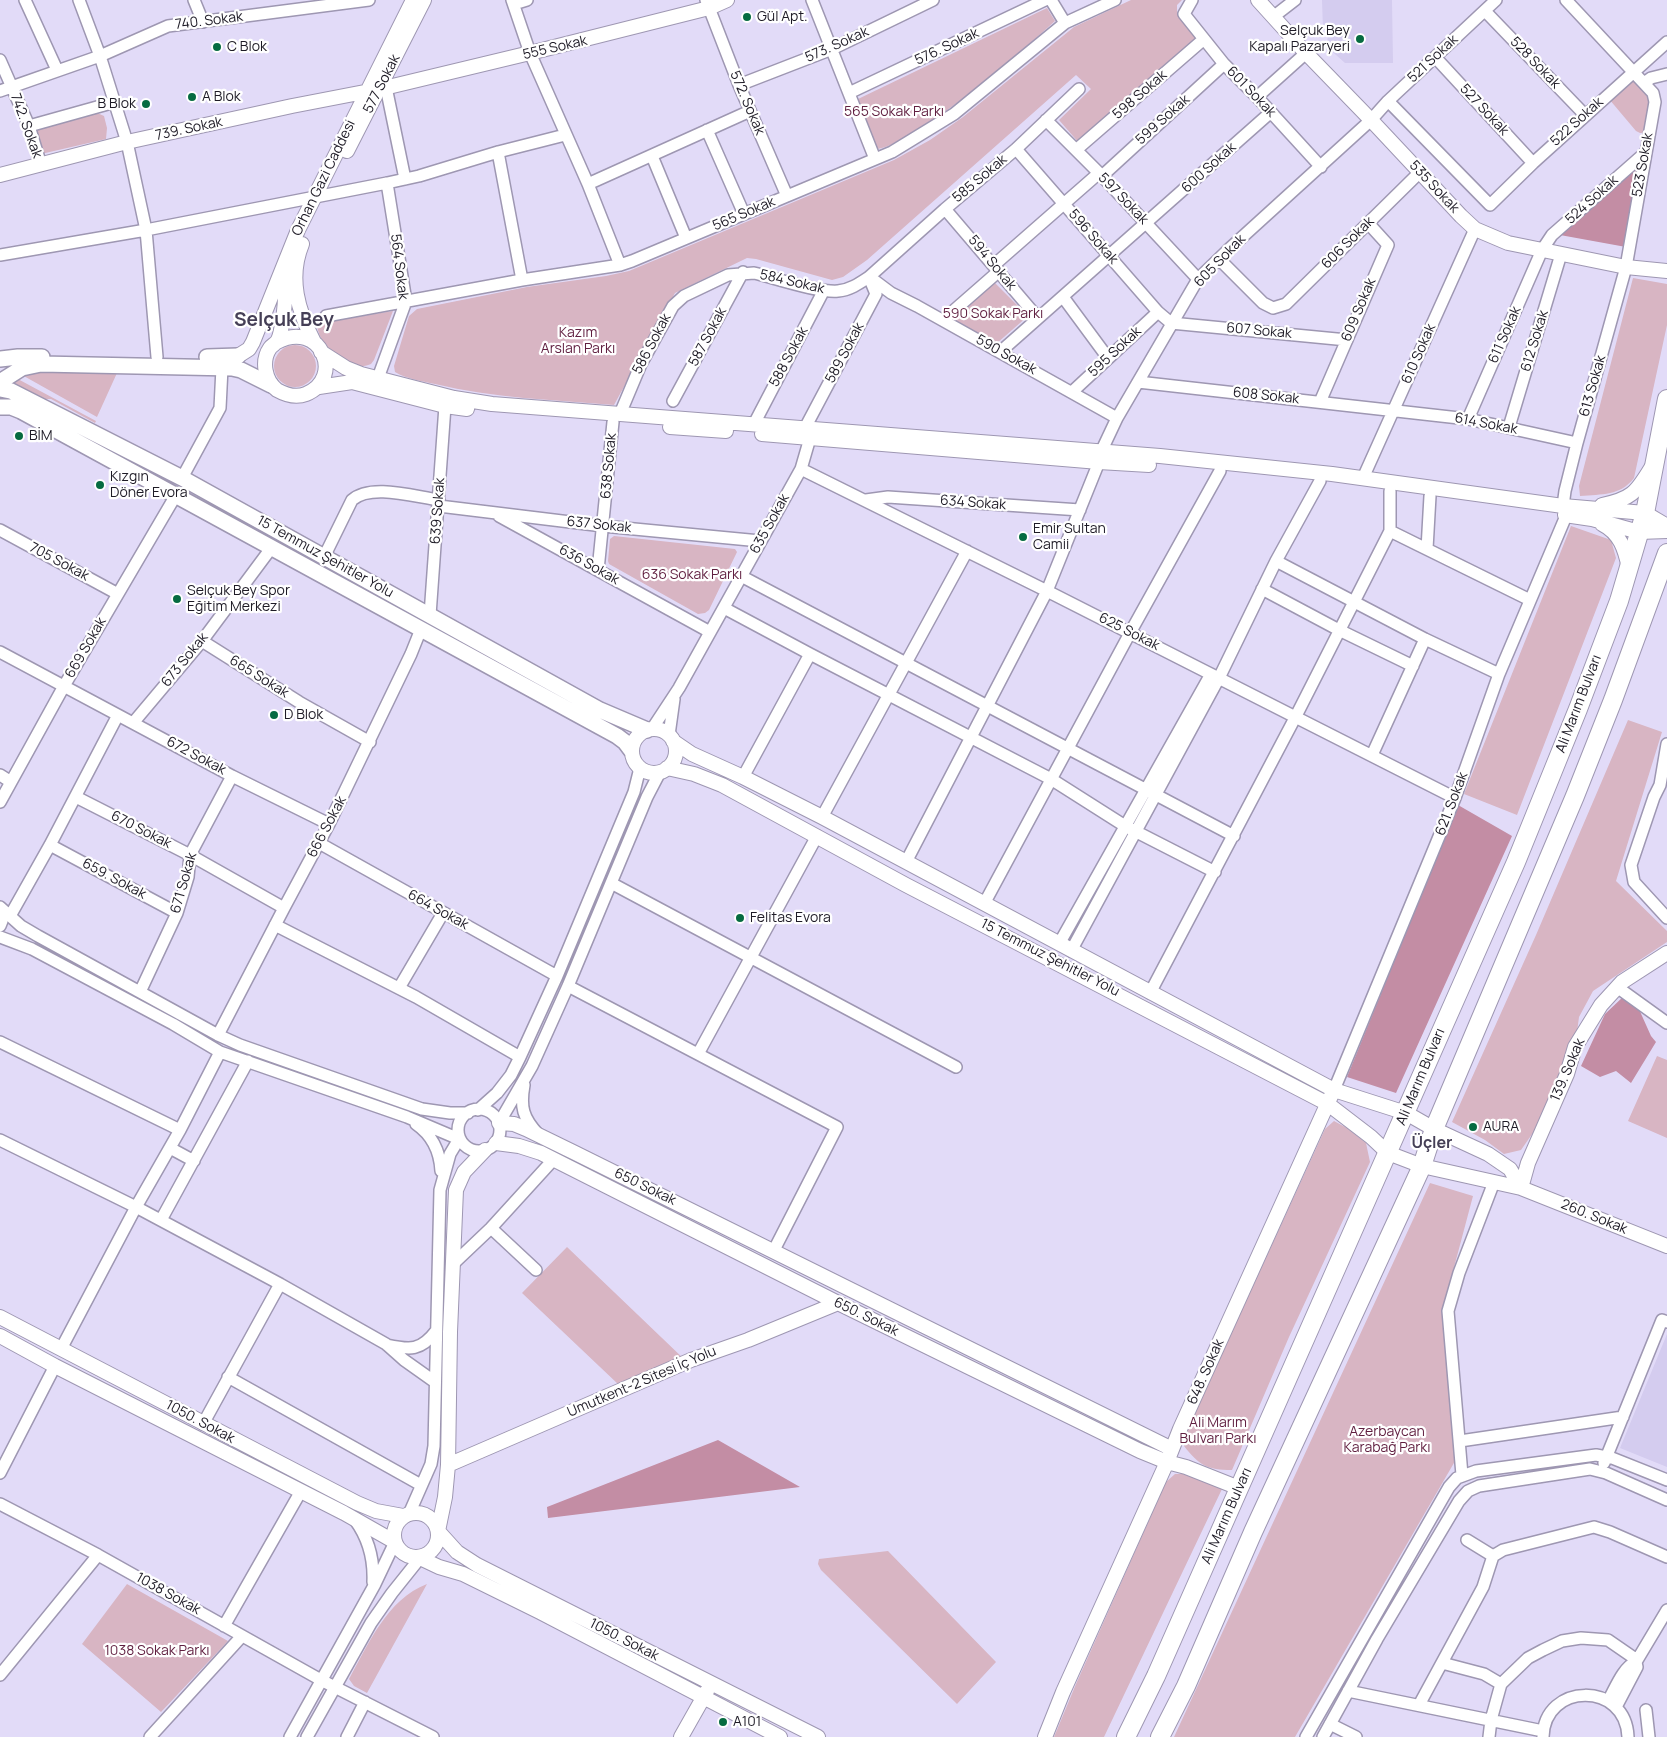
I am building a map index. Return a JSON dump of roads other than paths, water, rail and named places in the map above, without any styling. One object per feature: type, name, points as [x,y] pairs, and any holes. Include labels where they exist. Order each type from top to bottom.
[{"type":"main road","points":[[0,360],[18,357],[226,358],[238,356]]},
{"type":"main road","points":[[0,382],[22,368],[41,364],[222,368],[241,370],[271,385]]},
{"type":"main road","name":"15 Temmuz Şehitler Yolu","points":[[0,389],[11,391],[182,478],[609,715],[650,729]]},
{"type":"main road","name":"Ali Marım Bulvarı","points":[[1126,1737],[1156,1676],[1406,1113],[1534,817],[1589,682],[1619,600],[1645,513],[1667,400]]},
{"type":"main road","name":"15 Temmuz Şehitler Yolu","points":[[0,406],[11,407],[21,411],[272,547],[612,734],[625,742],[632,750]]},
{"type":"main road","points":[[1160,1737],[1186,1686],[1253,1532],[1422,1166],[1434,1129],[1575,796],[1613,700],[1667,553]]},
{"type":"street","points":[[26,0],[57,70]]},
{"type":"street","points":[[79,0],[100,56],[127,142],[146,230],[157,357]]},
{"type":"street","points":[[194,0],[203,22]]},
{"type":"street","name":"740. Sokak","points":[[0,91],[100,56],[168,26],[330,3],[369,0]]},
{"type":"street","points":[[405,179],[378,89],[413,0]]},
{"type":"street","name":"577 Sokak","points":[[318,347],[303,320],[295,284],[298,257],[312,222],[319,196],[424,0]]},
{"type":"street","points":[[527,0],[513,2],[530,53],[588,184],[620,266]]},
{"type":"street","name":"555 Sokak","points":[[378,89],[530,53],[727,0]]},
{"type":"street","points":[[812,0],[875,159]]},
{"type":"street","name":"573. Sokak","points":[[739,85],[832,49],[933,0]]},
{"type":"street","name":"576. Sokak","points":[[849,93],[1044,0]]},
{"type":"street","points":[[1051,0],[1065,23]]},
{"type":"street","name":"565 Sokak","points":[[326,316],[522,280],[620,266],[875,159],[924,134],[954,114],[1065,23],[1115,0]]},
{"type":"street","name":"601 Sokak","points":[[1192,0],[1184,14],[1224,64],[1321,167]]},
{"type":"street","name":"535 Sokak","points":[[1258,0],[1306,53],[1475,229],[1508,243],[1626,267],[1667,271]]},
{"type":"street","points":[[1273,17],[1295,0]]},
{"type":"street","name":"521 Sokak","points":[[1371,120],[1496,0]]},
{"type":"street","name":"523 Sokak","points":[[1566,0],[1653,93],[1655,102],[1626,267]]},
{"type":"street","name":"572. Sokak","points":[[707,4],[739,85],[787,196]]},
{"type":"street","name":"528 Sokak","points":[[1485,11],[1585,115]]},
{"type":"street","name":"598 Sokak","points":[[1076,150],[1204,39]]},
{"type":"street","name":"522 Sokak","points":[[1388,102],[1490,205],[1585,115],[1667,42]]},
{"type":"street","points":[[1257,97],[1306,53]]},
{"type":"street","name":"527 Sokak","points":[[1435,57],[1533,163]]},
{"type":"street","name":"742. Sokak","points":[[0,60],[29,126],[41,165]]},
{"type":"street","name":"599 Sokak","points":[[944,320],[1064,204],[1100,175],[1224,64]]},
{"type":"street","points":[[1644,84],[1651,78],[1667,74]]},
{"type":"street","name":"739. Sokak","points":[[0,175],[127,142],[378,89]]},
{"type":"street","name":"585 Sokak","points":[[880,268],[945,209],[1016,149],[1079,89]]},
{"type":"street","points":[[29,126],[115,102]]},
{"type":"street","points":[[588,184],[750,110]]},
{"type":"street","name":"600 Sokak","points":[[1000,352],[1271,112]]},
{"type":"street","name":"597 Sokak","points":[[1046,120],[1198,279]]},
{"type":"street","name":"605 Sokak","points":[[906,862],[1047,591],[1117,418],[1198,279],[1371,120]]},
{"type":"street","points":[[707,130],[744,214]]},
{"type":"street","points":[[0,256],[146,230],[405,179],[565,135]]},
{"type":"street","name":"596 Sokak","points":[[1016,149],[1158,312],[1171,323]]},
{"type":"street","points":[[498,152],[522,280]]},
{"type":"street","name":"524 Sokak","points":[[1542,250],[1552,235],[1645,153]]},
{"type":"street","points":[[652,156],[686,238]]},
{"type":"street","name":"606 Sokak","points":[[1219,259],[1256,298],[1268,307],[1273,308],[1286,304],[1420,172]]},
{"type":"street","name":"564 Sokak","points":[[378,378],[406,301],[386,183]]},
{"type":"street","name":"Orhan Gazi Caddesi","points":[[238,356],[249,349],[254,342],[298,230],[319,196]]},
{"type":"street","name":"594 Sokak","points":[[945,209],[1038,318]]},
{"type":"street","name":"609 Sokak","points":[[1320,402],[1388,244],[1368,223]]},
{"type":"street","name":"610 Sokak","points":[[1363,478],[1475,229]]},
{"type":"street","name":"611 Sokak","points":[[1468,419],[1542,250]]},
{"type":"street","name":"612 Sokak","points":[[1509,427],[1561,254]]},
{"type":"street","points":[[288,256],[283,319],[266,359],[266,370],[271,385],[283,394],[303,395],[319,387],[352,382],[445,406],[485,411],[754,424],[807,433]]},
{"type":"street","name":"613 Sokak","points":[[1564,511],[1565,491],[1577,443],[1626,267]]},
{"type":"street","name":"584 Sokak","points":[[728,275],[743,272],[754,273],[837,292],[848,289],[880,268]]},
{"type":"street","name":"587 Sokak","points":[[673,401],[743,272]]},
{"type":"street","name":"586 Sokak","points":[[616,418],[640,364],[673,306],[684,296],[728,275]]},
{"type":"street","name":"590 Sokak","points":[[869,277],[890,293],[944,320],[1117,418]]},
{"type":"street","name":"589 Sokak","points":[[807,433],[876,294],[869,277]]},
{"type":"street","name":"588 Sokak","points":[[754,424],[824,290]]},
{"type":"street","points":[[1063,297],[1108,358]]},
{"type":"street","name":"595 Sokak","points":[[1072,392],[1158,312]]},
{"type":"street","name":"607 Sokak","points":[[1171,323],[1346,340]]},
{"type":"street","points":[[238,356],[273,345],[286,337],[296,336],[306,338],[346,368],[361,374],[454,398],[492,404],[616,418],[1100,457],[1158,465],[1320,481],[1589,514],[1645,513],[1667,526]]},
{"type":"street","points":[[318,347],[325,358],[326,368],[319,387]]},
{"type":"street","points":[[182,478],[220,408],[222,368]]},
{"type":"street","name":"608 Sokak","points":[[1138,382],[1393,410]]},
{"type":"street","name":"639 Sokak","points":[[430,616],[445,406]]},
{"type":"street","name":"614 Sokak","points":[[1393,410],[1468,419],[1577,443]]},
{"type":"street","name":"638 Sokak","points":[[598,570],[616,418]]},
{"type":"street","name":"635 Sokak","points":[[650,729],[675,695],[801,469],[807,433]]},
{"type":"street","points":[[1100,457],[1160,456],[1363,478],[1564,511]]},
{"type":"street","points":[[1589,514],[1630,497],[1640,487],[1653,465]]},
{"type":"street","name":"625 Sokak","points":[[801,469],[1296,716],[1455,798]]},
{"type":"street","points":[[984,904],[1220,471]]},
{"type":"street","points":[[1065,947],[1320,481]]},
{"type":"street","name":"637 Sokak","points":[[324,557],[352,500],[356,496],[367,492],[380,491],[494,512],[603,526],[760,541]]},
{"type":"street","points":[[1150,993],[1234,836],[1390,531],[1390,491]]},
{"type":"street","name":"669 Sokak","points":[[0,802],[64,686],[176,495]]},
{"type":"street","points":[[1427,549],[1430,496]]},
{"type":"street","name":"634 Sokak","points":[[866,500],[888,497],[1080,510]]},
{"type":"street","name":"621. Sokak","points":[[1334,1090],[1455,798],[1499,674],[1564,511]]},
{"type":"street","name":"636 Sokak","points":[[494,512],[710,632]]},
{"type":"street","points":[[1589,514],[1639,532],[1667,531]]},
{"type":"street","points":[[1589,514],[1613,531],[1620,540],[1629,568]]},
{"type":"street","points":[[1390,531],[1530,600]]},
{"type":"street","name":"705 Sokak","points":[[2,535],[118,594]]},
{"type":"street","name":"673 Sokak","points":[[133,723],[202,641],[272,547]]},
{"type":"street","points":[[822,817],[967,551]]},
{"type":"street","points":[[1276,561],[1425,639],[1499,674]]},
{"type":"street","points":[[741,576],[1234,836]]},
{"type":"street","points":[[1262,589],[1339,630],[1413,666]]},
{"type":"street","points":[[724,608],[1051,779],[1130,829],[1215,872]]},
{"type":"street","name":"666 Sokak","points":[[218,1035],[370,742],[411,654],[420,629]]},
{"type":"street","points":[[1372,755],[1425,639]]},
{"type":"street","name":"665 Sokak","points":[[202,641],[299,702],[370,742]]},
{"type":"street","name":"672 Sokak","points":[[0,652],[232,776],[329,824]]},
{"type":"street","points":[[743,777],[810,654]]},
{"type":"street","name":"635 Sokak","points":[[671,738],[675,695]]},
{"type":"street","points":[[0,926],[3,911],[50,845],[118,715]]},
{"type":"street","points":[[499,1123],[525,1079],[568,986],[647,797],[675,756],[676,748],[671,738],[662,731],[650,729],[636,737],[632,750],[635,764],[653,773],[664,770]]},
{"type":"street","name":"15 Temmuz Şehitler Yolu","points":[[671,738],[692,754],[743,777],[822,817],[1334,1090],[1406,1113],[1434,1129],[1488,1154],[1510,1169],[1521,1188]]},
{"type":"street","points":[[1667,744],[1660,785],[1654,797],[1631,865],[1634,882],[1667,918]]},
{"type":"street","points":[[442,1180],[450,1154],[459,1138],[459,1123],[497,1093],[511,1075],[520,1057],[557,976],[634,792],[640,768]]},
{"type":"street","name":"15 Temmuz Şehitler Yolu","points":[[664,770],[694,774],[722,784],[906,885],[1328,1104],[1388,1153],[1422,1166],[1494,1182]]},
{"type":"street","points":[[0,775],[12,782]]},
{"type":"street","name":"671 Sokak","points":[[140,992],[177,912],[188,877],[190,856],[232,776]]},
{"type":"street","points":[[1660,785],[1667,795]]},
{"type":"street","name":"670 Sokak","points":[[76,797],[190,856],[284,908]]},
{"type":"street","points":[[698,1054],[817,836]]},
{"type":"street","name":"664 Sokak","points":[[319,843],[557,976]]},
{"type":"street","name":"659. Sokak","points":[[50,845],[177,912]]},
{"type":"street","points":[[611,883],[956,1066]]},
{"type":"street","points":[[3,911],[21,926],[38,936],[218,1035],[422,1109],[450,1114],[487,1111],[493,1114],[499,1123],[500,1134],[491,1147],[464,1172],[456,1190],[452,1265],[448,1465],[438,1540],[430,1553],[420,1558],[371,1623],[307,1737]]},
{"type":"street","points":[[399,988],[443,912]]},
{"type":"street","points":[[275,925],[399,988],[520,1057]]},
{"type":"street","points":[[0,937],[32,949],[220,1052],[406,1117],[459,1138],[472,1150],[491,1147]]},
{"type":"street","name":"139. Sokak","points":[[1521,1188],[1528,1163],[1566,1074],[1575,1047],[1601,1005],[1622,982],[1667,953]]},
{"type":"street","points":[[568,986],[837,1127],[765,1266]]},
{"type":"street","points":[[1617,987],[1667,1024]]},
{"type":"street","points":[[0,1042],[180,1130]]},
{"type":"street","points":[[61,1349],[136,1207],[180,1130],[220,1052]]},
{"type":"street","points":[[161,1220],[248,1061]]},
{"type":"street","points":[[525,1079],[522,1096],[524,1114],[530,1125],[540,1135]]},
{"type":"street","name":"648. Sokak","points":[[1045,1737],[1334,1090]]},
{"type":"street","points":[[406,1117],[423,1129],[432,1140],[441,1162],[442,1180],[439,1218],[434,1446],[431,1464],[422,1485],[406,1515],[395,1526],[394,1533],[395,1542],[402,1552],[408,1556],[420,1558]]},
{"type":"street","name":"650 Sokak","points":[[499,1123],[514,1124],[540,1135],[774,1250],[1170,1455]]},
{"type":"street","points":[[0,1140],[136,1207],[280,1284],[386,1344],[404,1360],[435,1382]]},
{"type":"street","name":"650. Sokak","points":[[491,1147],[530,1149],[1131,1447],[1170,1455],[1186,1467],[1239,1488]]},
{"type":"street","points":[[170,1148],[194,1161]]},
{"type":"street","points":[[452,1265],[491,1228],[554,1160]]},
{"type":"street","points":[[1462,1475],[1448,1311],[1459,1273],[1494,1182]]},
{"type":"street","name":"260. Sokak","points":[[1494,1182],[1521,1188],[1667,1246]]},
{"type":"street","points":[[491,1228],[536,1270]]},
{"type":"street","points":[[203,1424],[280,1284]]},
{"type":"street","name":"Umutkent-2 Sitesi İç Yolu","points":[[448,1465],[691,1360],[748,1340],[838,1303]]},
{"type":"street","name":"1050. Sokak","points":[[0,1317],[357,1503],[376,1511],[406,1515]]},
{"type":"street","points":[[1601,1471],[1662,1320],[1667,1322]]},
{"type":"street","points":[[386,1344],[408,1349],[417,1347],[428,1342],[436,1331]]},
{"type":"street","name":"1050. Sokak","points":[[0,1336],[301,1491],[395,1542]]},
{"type":"street","points":[[0,1473],[55,1366]]},
{"type":"street","points":[[228,1378],[422,1485]]},
{"type":"street","points":[[1460,1441],[1623,1417]]},
{"type":"street","points":[[1306,1737],[1449,1488],[1462,1475],[1476,1471],[1588,1455],[1606,1456],[1667,1480]]},
{"type":"street","points":[[1323,1737],[1459,1501],[1468,1490],[1495,1483],[1584,1470],[1601,1471],[1667,1500]]},
{"type":"street","points":[[224,1626],[301,1491]]},
{"type":"street","name":"1038 Sokak","points":[[0,1504],[98,1555],[321,1680],[433,1737]]},
{"type":"street","points":[[406,1515],[426,1514],[432,1519],[438,1531]]},
{"type":"street","points":[[355,1520],[361,1527],[370,1548],[373,1571],[372,1588]]},
{"type":"street","points":[[1419,1705],[1483,1587],[1493,1556],[1503,1550],[1594,1527],[1667,1557]]},
{"type":"street","name":"1050. Sokak","points":[[438,1531],[457,1552],[477,1565],[818,1737]]},
{"type":"street","points":[[1467,1540],[1493,1556]]},
{"type":"street","points":[[290,1737],[372,1588],[395,1542]]},
{"type":"street","points":[[0,1675],[98,1555]]},
{"type":"street","name":"1050. Sokak","points":[[420,1558],[439,1567],[463,1574],[498,1591],[780,1737]]},
{"type":"street","points":[[1612,1704],[1630,1664],[1636,1661],[1667,1610]]},
{"type":"street","points":[[150,1737],[242,1636]]},
{"type":"street","points":[[1490,1737],[1491,1720],[1501,1684],[1528,1658],[1562,1641],[1581,1638],[1608,1640],[1636,1661]]},
{"type":"street","points":[[1442,1663],[1484,1674],[1501,1684]]},
{"type":"street","points":[[681,1737],[710,1684]]},
{"type":"street","points":[[1348,1691],[1491,1720],[1543,1734],[1546,1720],[1553,1709],[1562,1701],[1572,1696],[1584,1694],[1597,1696],[1612,1704],[1624,1718],[1628,1729],[1628,1737]]},
{"type":"street","points":[[347,1737],[365,1702]]},
{"type":"street","points":[[1646,1710],[1648,1737]]},
{"type":"street","points":[[1330,1724],[1356,1737]]},
{"type":"place","name":"Gül Apt.","points":[[747,17]]},
{"type":"place","name":"Selçuk Bey Kapalı Pazaryeri","points":[[1360,39]]},
{"type":"place","name":"C Blok","points":[[217,47]]},
{"type":"place","name":"A Blok","points":[[192,97]]},
{"type":"place","name":"B Blok","points":[[146,104]]},
{"type":"place","name":"BİM","points":[[19,436]]},
{"type":"place","name":"Kızgın Döner Evora","points":[[100,485]]},
{"type":"place","name":"Emir Sultan Camii","points":[[1023,537]]},
{"type":"place","name":"Selçuk Bey Spor Eğitim Merkezi","points":[[177,599]]},
{"type":"place","name":"D Blok","points":[[274,715]]},
{"type":"place","name":"Felitas Evora","points":[[740,918]]},
{"type":"place","name":"AURA","points":[[1473,1127]]},
{"type":"place","name":"A101","points":[[723,1722]]},
{"type":"district","name":"Selçuk Bey","points":[[284,321]]},
{"type":"district","name":"Üçler","points":[[1432,1144]]},
{"type":"park label","name":"565 Sokak Parkı","points":[[894,112]]},
{"type":"park label","name":"590 Sokak Parkı","points":[[993,314]]},
{"type":"park label","name":"Kazım Arslan Parkı","points":[[578,342]]},
{"type":"park label","name":"636 Sokak Parkı","points":[[692,575]]},
{"type":"park label","name":"Ali Marım Bulvarı Parkı","points":[[1218,1432]]},
{"type":"park label","name":"Azerbaycan Karabağ Parkı","points":[[1387,1440]]},
{"type":"park label","name":"1038 Sokak Parkı","points":[[157,1651]]}]
